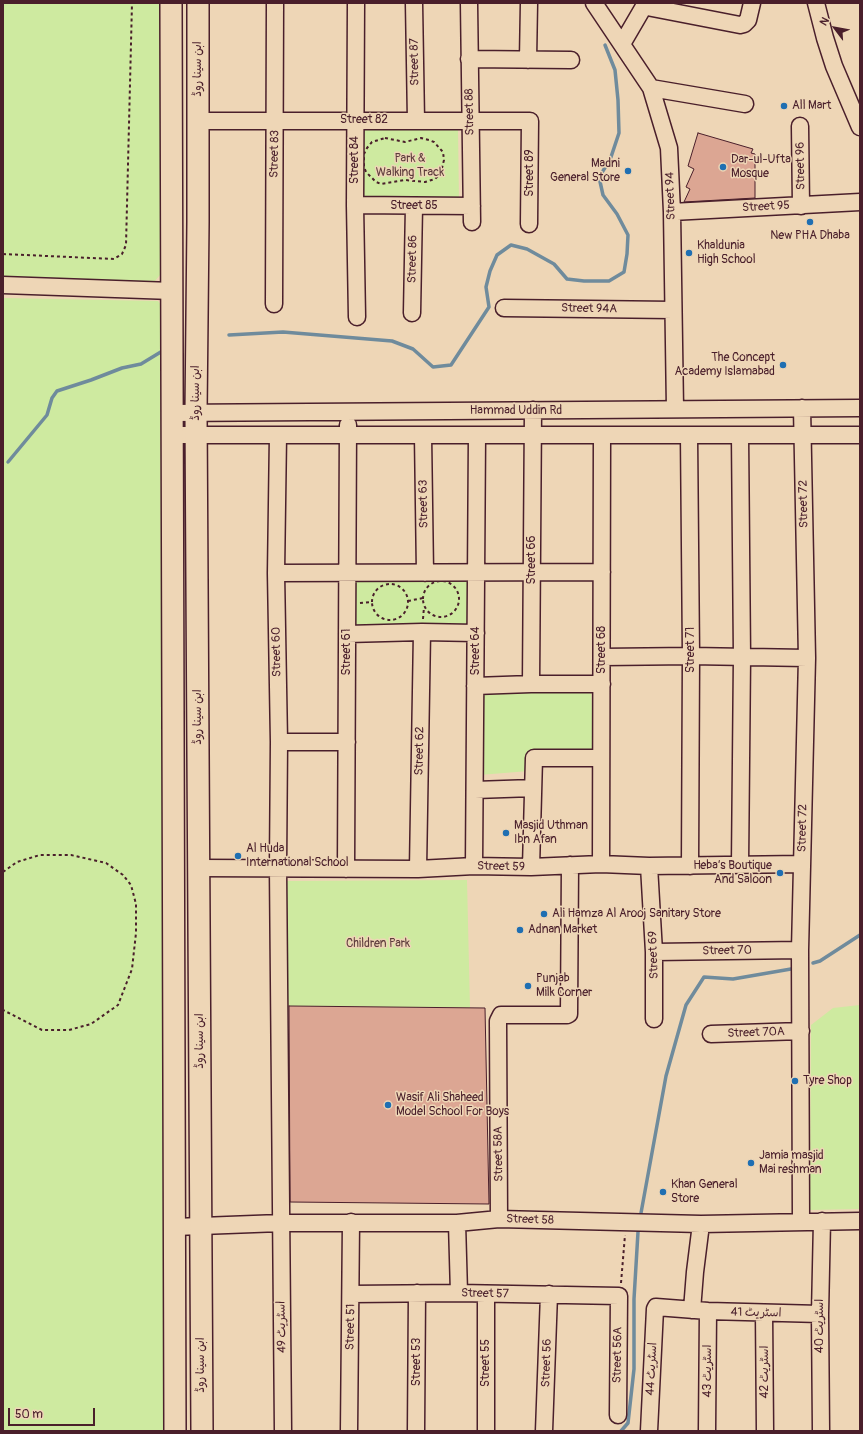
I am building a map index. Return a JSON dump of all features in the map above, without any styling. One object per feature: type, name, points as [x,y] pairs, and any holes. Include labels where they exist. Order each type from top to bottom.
[{"type":"main road","name":"ابن سینا روڈ","points":[[171,3],[175,1431]]},
{"type":"main road","name":"ابن سینا روڈ","points":[[198,3],[196,413],[202,1431]]},
{"type":"main road","points":[[172,221],[198,222]]},
{"type":"street","name":"Street 83","points":[[274,304],[276,120],[275,3]]},
{"type":"street","name":"Street 84","points":[[356,3],[355,205],[357,317]]},
{"type":"street","name":"Street 87","points":[[414,3],[416,121]]},
{"type":"street","name":"Street 88","points":[[469,3],[472,214]]},
{"type":"street","points":[[528,60],[529,3]]},
{"type":"street","name":"Street 94","points":[[594,3],[651,88],[669,148],[672,212],[675,409]]},
{"type":"street","points":[[622,44],[642,11],[647,7],[740,25],[744,24],[748,20],[752,3]]},
{"type":"street","points":[[816,3],[834,66],[860,127]]},
{"type":"street","points":[[469,59],[570,60]]},
{"type":"street","points":[[651,88],[745,104]]},
{"type":"street","name":"Street 82","points":[[198,120],[530,121]]},
{"type":"street","name":"Street 89","points":[[530,121],[530,224]]},
{"type":"street","name":"Street 96","points":[[800,126],[801,206]]},
{"type":"street","name":"Street 95","points":[[672,212],[860,202]]},
{"type":"street","name":"Street 85","points":[[355,205],[414,206],[472,214]]},
{"type":"street","name":"Street 86","points":[[412,313],[414,206]]},
{"type":"street","points":[[3,285],[172,291]]},
{"type":"street","name":"Street 94A","points":[[504,308],[673,310]]},
{"type":"street","name":"Street 72","points":[[801,1221],[800,950],[807,658],[802,408]]},
{"type":"street","name":"Hammad Uddin Rd","points":[[172,413],[860,408]]},
{"type":"street","name":"Street 66","points":[[531,684],[533,410]]},
{"type":"street","name":"Street 61","points":[[346,869],[349,412]]},
{"type":"street","name":"Hammad Uddin Rd","points":[[172,435],[860,435]]},
{"type":"street","name":"Street 60","points":[[278,435],[276,573],[279,742],[278,868]]},
{"type":"street","name":"Street 63","points":[[424,435],[425,573]]},
{"type":"street","name":"Street 64","points":[[474,866],[477,435]]},
{"type":"street","name":"Street 68","points":[[602,435],[602,864]]},
{"type":"street","name":"Street 71","points":[[689,435],[691,656],[690,866]]},
{"type":"street","points":[[740,435],[742,657],[740,865]]},
{"type":"street","points":[[276,573],[602,572]]},
{"type":"street","points":[[347,634],[422,632],[476,633]]},
{"type":"street","name":"Street 62","points":[[418,869],[422,632]]},
{"type":"street","points":[[602,657],[691,656],[807,658]]},
{"type":"street","points":[[475,686],[602,684]]},
{"type":"street","points":[[279,742],[347,742]]},
{"type":"street","points":[[531,867],[534,758],[602,758]]},
{"type":"street","points":[[475,790],[533,788]]},
{"type":"street","name":"Street 59","points":[[199,868],[418,869],[474,866],[531,867],[602,864],[649,866],[802,864]]},
{"type":"street","name":"Street 58A","points":[[499,1219],[498,1018],[501,1015],[569,1014],[570,865]]},
{"type":"street","name":"Street 69","points":[[649,866],[654,952],[654,1019]]},
{"type":"street","name":"اسٹریٹ 49","points":[[278,868],[283,1431]]},
{"type":"street","name":"Street 70","points":[[654,952],[800,950]]},
{"type":"street","name":"Street 70A","points":[[712,1034],[801,1031]]},
{"type":"street","name":"Street 58","points":[[175,1227],[280,1223],[457,1223],[499,1219],[701,1224],[860,1220]]},
{"type":"street","name":"اسٹریٹ 40","points":[[821,1431],[820,1314],[822,1221]]},
{"type":"street","name":"Street 51","points":[[349,1431],[351,1222]]},
{"type":"street","points":[[457,1223],[459,1293]]},
{"type":"street","name":"اسٹریٹ 43","points":[[701,1224],[695,1272],[700,1311],[707,1431]]},
{"type":"street","name":"Street 53","points":[[416,1431],[417,1293]]},
{"type":"street","name":"Street 57","points":[[351,1294],[459,1293],[619,1296]]},
{"type":"street","name":"Street 55","points":[[486,1294],[486,1431]]},
{"type":"street","name":"Street 56","points":[[544,1431],[550,1294]]},
{"type":"street","name":"Street 56A","points":[[618,1415],[619,1296]]},
{"type":"street","name":"اسٹریٹ 41","points":[[656,1307],[764,1314],[820,1314]]},
{"type":"street","name":"اسٹریٹ 44","points":[[649,1431],[656,1307]]},
{"type":"street","name":"اسٹریٹ 42","points":[[764,1314],[765,1431]]},
{"type":"path","points":[[3,254],[114,259],[122,254],[126,245],[132,3]]},
{"type":"path","points":[[384,138],[405,142],[421,138],[429,140],[439,147],[444,160],[439,175],[431,181],[425,182],[405,180],[386,184],[381,184],[370,178],[366,172],[364,162],[364,154],[372,142],[384,138]]},
{"type":"path","points":[[441,582],[452,585],[458,594],[457,606],[449,615],[444,617],[432,615],[427,611],[424,606],[423,599],[424,594],[431,585],[441,582]]},
{"type":"path","points":[[386,584],[392,584],[403,590],[408,601],[407,607],[401,617],[390,621],[379,617],[372,608],[371,602],[372,596],[376,590],[386,584]]},
{"type":"path","points":[[408,601],[423,599]]},
{"type":"path","points":[[3,872],[17,862],[40,855],[72,855],[106,862],[123,875],[131,885],[136,904],[136,933],[132,969],[118,1005],[91,1024],[69,1030],[42,1030],[3,1010]]},
{"type":"path","points":[[619,1296],[627,1223]]},
{"type":"green space","points":[[3,3],[162,3],[164,270],[155,281],[3,281]]},
{"type":"green space","name":"Park & Walking Track","points":[[458,128],[459,201],[362,203],[361,130]]},
{"type":"green space","points":[[3,298],[158,301],[166,310],[170,1431],[3,1431]]},
{"type":"green space","points":[[351,575],[470,576],[470,631],[350,630]]},
{"type":"green space","points":[[591,687],[594,754],[531,755],[529,771],[479,775],[479,690]]},
{"type":"green space","name":"Children Park","points":[[467,880],[470,1008],[287,1006],[286,881]]},
{"type":"green space","points":[[860,1005],[860,1209],[810,1210],[811,1025],[833,1008]]},
{"type":"building","name":"Dar-ul-Ufta Mosque","points":[[698,133],[753,149],[751,153],[755,154],[755,198],[684,202],[690,189],[686,187],[694,169],[688,166]]},
{"type":"building","name":"Wasif Ali Shaheed Model School For Boys","points":[[289,1006],[485,1008],[489,1204],[290,1202]]},
{"type":"waterway","points":[[229,335],[283,332],[392,341],[413,349],[433,367],[451,365],[489,307],[486,287],[490,271],[497,255],[511,245],[527,249],[554,264],[567,279],[609,281],[624,272],[628,235],[617,214],[603,195],[599,177],[610,160],[619,133],[615,70],[605,45]]},
{"type":"waterway","points":[[8,462],[47,415],[52,398],[57,391],[122,368],[141,364],[164,350]]},
{"type":"waterway","points":[[813,963],[820,961],[860,935]]},
{"type":"waterway","points":[[641,1213],[666,1076],[686,1005],[704,977],[733,979],[791,969]]},
{"type":"waterway","points":[[621,1431],[628,1423],[634,1369],[634,1299],[638,1232]]},
{"type":"place","name":"All Mart","points":[[784,106]]},
{"type":"place","name":"Dar-ul-Ufta Mosque","points":[[723,167]]},
{"type":"place","name":"Madni General Store","points":[[628,171]]},
{"type":"place","name":"New PHA Dhaba","points":[[810,222]]},
{"type":"place","name":"Khaldunia High School","points":[[689,253]]},
{"type":"place","name":"The Concept Academy Islamabad","points":[[783,365]]},
{"type":"place","name":"Masjid Uthman Ibn Afan","points":[[506,833]]},
{"type":"place","name":"Al Huda International School","points":[[238,856]]},
{"type":"place","name":"Heba’s Boutique And Saloon","points":[[780,873]]},
{"type":"place","name":"Ali Hamza Al Arooj Sanitary Store","points":[[544,914]]},
{"type":"place","name":"Adnan Market","points":[[520,930]]},
{"type":"place","name":"Punjab Milk Corner","points":[[528,986]]},
{"type":"place","name":"Tyre Shop","points":[[795,1081]]},
{"type":"place","name":"Wasif Ali Shaheed Model School For Boys","points":[[388,1105]]},
{"type":"place","name":"Jamia masjid Mai reshman","points":[[751,1163]]},
{"type":"place","name":"Khan General Store","points":[[663,1192]]}]
